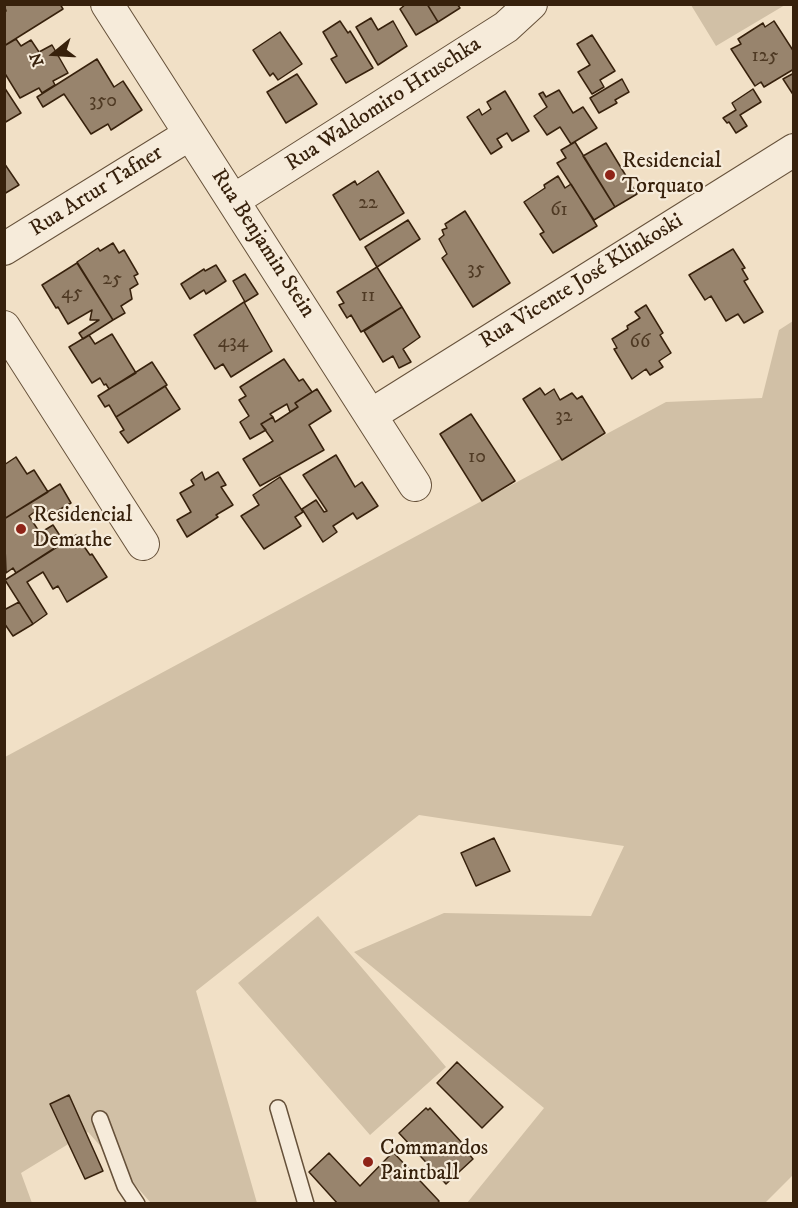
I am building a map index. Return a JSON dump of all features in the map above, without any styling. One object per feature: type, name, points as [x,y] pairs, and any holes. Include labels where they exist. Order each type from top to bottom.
[{"type":"street","name":"Rua Benjamin Stein","points":[[107,4],[415,485]]},
{"type":"street","name":"Rua Waldomiro Hruschka","points":[[234,200],[507,27],[531,4]]},
{"type":"street","name":"Rua Artur Tafner","points":[[4,249],[190,134]]},
{"type":"street","name":"Rua Vicente José Klinkoski","points":[[371,415],[794,150]]},
{"type":"street","points":[[4,327],[143,544]]},
{"type":"lane","points":[[278,1108],[306,1203]]},
{"type":"lane","points":[[100,1119],[125,1186],[137,1203]]},
{"type":"shaded area","points":[[691,5],[785,5],[716,46]]},
{"type":"shaded area","points":[[793,321],[793,1175],[765,1203],[467,1203],[544,1108],[354,952],[444,913],[591,916],[624,846],[419,815],[196,991],[257,1203],[151,1203],[88,1132],[21,1173],[32,1203],[5,1204],[5,757],[666,402],[762,398],[779,330]]},
{"type":"shaded area","points":[[318,916],[446,1067],[370,1135],[238,983]]},
{"type":"building","points":[[4,4],[60,4],[63,9],[4,46],[4,13],[6,11]]},
{"type":"building","points":[[406,4],[427,4],[438,22],[416,35],[400,9]]},
{"type":"building","points":[[427,4],[457,4],[460,8],[438,22]]},
{"type":"building","points":[[371,18],[378,30],[393,21],[407,46],[378,65],[356,27]]},
{"type":"building","points":[[340,21],[348,33],[350,31],[373,68],[346,83],[331,59],[337,56],[323,32]]},
{"type":"building","points":[[774,21],[794,52],[794,69],[764,87],[761,82],[755,86],[731,49],[741,44],[738,39],[763,23],[765,27]]},
{"type":"building","points":[[280,32],[302,64],[278,80],[273,73],[270,76],[253,50]]},
{"type":"building","points":[[592,35],[615,71],[600,80],[604,87],[592,94],[578,72],[590,65],[577,44]]},
{"type":"building","points":[[16,39],[21,46],[31,40],[39,52],[52,45],[68,73],[53,81],[55,85],[42,93],[39,88],[20,98],[4,72],[4,46]]},
{"type":"building","points":[[97,59],[114,87],[123,81],[142,110],[111,130],[108,124],[91,134],[64,94],[43,107],[37,97]]},
{"type":"building","points":[[794,73],[794,96],[783,79]]},
{"type":"building","points":[[297,74],[317,104],[286,123],[267,92]]},
{"type":"building","points":[[622,79],[629,92],[615,100],[617,103],[599,113],[590,98]]},
{"type":"building","points":[[4,87],[21,113],[4,123]]},
{"type":"building","points":[[753,89],[761,102],[740,115],[747,126],[736,133],[729,122],[727,123],[723,118],[736,110],[732,103]]},
{"type":"building","points":[[559,90],[573,113],[583,107],[597,128],[571,144],[560,127],[547,135],[534,116],[547,107],[539,94],[543,92],[546,97]]},
{"type":"building","points":[[505,91],[529,131],[512,141],[507,133],[497,139],[502,147],[491,154],[467,117],[479,109],[482,115],[491,109],[487,102]]},
{"type":"building","points":[[575,142],[615,207],[594,220],[557,163],[566,158],[561,150]]},
{"type":"building","name":"Residencial Torquato","points":[[606,143],[637,194],[615,207],[583,156]]},
{"type":"building","points":[[4,163],[19,185],[4,194]]},
{"type":"building","points":[[378,171],[404,213],[360,240],[333,195],[355,181],[357,185]]},
{"type":"building","points":[[558,176],[565,188],[571,184],[597,226],[553,253],[540,234],[544,232],[524,202]]},
{"type":"building","points":[[465,211],[510,283],[473,307],[442,258],[447,254],[439,239],[444,235],[442,230],[447,228],[445,224]]},
{"type":"building","points":[[408,220],[420,239],[377,267],[365,247]]},
{"type":"building","points":[[113,243],[119,253],[124,250],[138,274],[134,276],[138,284],[130,289],[132,299],[121,306],[125,313],[113,320],[77,262],[98,248],[100,251]]},
{"type":"building","points":[[733,249],[745,268],[742,269],[748,279],[744,281],[763,312],[744,323],[738,314],[726,321],[711,296],[705,300],[689,275]]},
{"type":"building","points":[[77,263],[113,320],[83,339],[79,333],[99,320],[90,320],[92,310],[68,324],[42,285]]},
{"type":"building","points":[[216,265],[226,281],[206,294],[204,290],[190,299],[181,284],[204,269],[205,271]]},
{"type":"building","points":[[377,267],[402,307],[361,332],[351,315],[347,318],[339,305],[344,303],[337,292]]},
{"type":"building","points":[[245,274],[258,294],[245,302],[233,281]]},
{"type":"building","points":[[244,302],[272,351],[231,377],[223,364],[215,369],[194,335]]},
{"type":"building","points":[[646,305],[663,333],[660,335],[671,353],[659,361],[663,367],[650,375],[646,369],[632,379],[614,349],[617,348],[612,339],[640,318],[635,312]]},
{"type":"building","points":[[402,307],[420,337],[403,349],[411,362],[399,368],[393,356],[383,362],[364,331]]},
{"type":"building","points":[[112,334],[136,373],[109,389],[100,378],[92,383],[69,347],[89,335],[95,344]]},
{"type":"building","points":[[284,359],[299,381],[303,379],[312,392],[295,403],[298,407],[290,412],[287,404],[270,414],[273,417],[261,424],[266,430],[250,439],[240,422],[249,416],[239,400],[246,396],[240,387]]},
{"type":"building","points":[[152,362],[167,385],[116,417],[109,405],[105,407],[98,396]]},
{"type":"building","points":[[165,386],[180,409],[128,443],[120,432],[124,430],[116,417]]},
{"type":"building","points":[[540,388],[545,395],[554,389],[560,400],[572,393],[577,399],[582,396],[605,433],[562,460],[523,399]]},
{"type":"building","points":[[317,389],[331,411],[309,425],[324,450],[260,486],[243,459],[273,441],[261,424],[273,417],[275,422],[298,407],[295,403]]},
{"type":"building","points":[[471,414],[515,481],[482,501],[440,434]]},
{"type":"building","points":[[336,455],[355,487],[362,482],[378,506],[357,519],[353,513],[333,526],[337,532],[323,542],[302,509],[316,500],[324,512],[327,511],[303,475]]},
{"type":"building","points":[[16,457],[27,474],[34,470],[48,492],[4,519],[4,465]]},
{"type":"building","points":[[202,472],[205,480],[218,472],[226,485],[221,487],[233,505],[187,537],[177,520],[191,512],[180,493],[194,485],[191,480]]},
{"type":"building","points":[[280,477],[303,512],[295,517],[301,526],[264,549],[241,516],[259,505],[253,495]]},
{"type":"building","name":"Residencial Demathe","points":[[60,484],[71,503],[50,515],[44,505],[29,516],[40,533],[53,525],[64,542],[16,573],[13,568],[6,573],[4,519]]},
{"type":"building","points":[[76,535],[107,577],[67,602],[58,586],[53,589],[43,572],[27,582],[47,614],[33,624],[5,580]]},
{"type":"building","points":[[19,602],[33,624],[13,636],[4,623],[4,610]]},
{"type":"building","points":[[494,838],[510,871],[476,886],[461,853]]},
{"type":"building","points":[[457,1062],[503,1107],[482,1128],[437,1083]]},
{"type":"building","points":[[69,1095],[103,1171],[85,1179],[50,1104]]},
{"type":"building","points":[[426,1108],[428,1110],[430,1108],[463,1144],[462,1146],[473,1159],[446,1184],[399,1133]]},
{"type":"building","points":[[393,1152],[439,1201],[437,1204],[338,1204],[309,1172],[329,1153],[360,1186]]},
{"type":"place","name":"Residencial Torquato","points":[[610,175]]},
{"type":"place","name":"Residencial Demathe","points":[[21,529]]},
{"type":"place","name":"Commandos Paintball","points":[[368,1162]]}]
